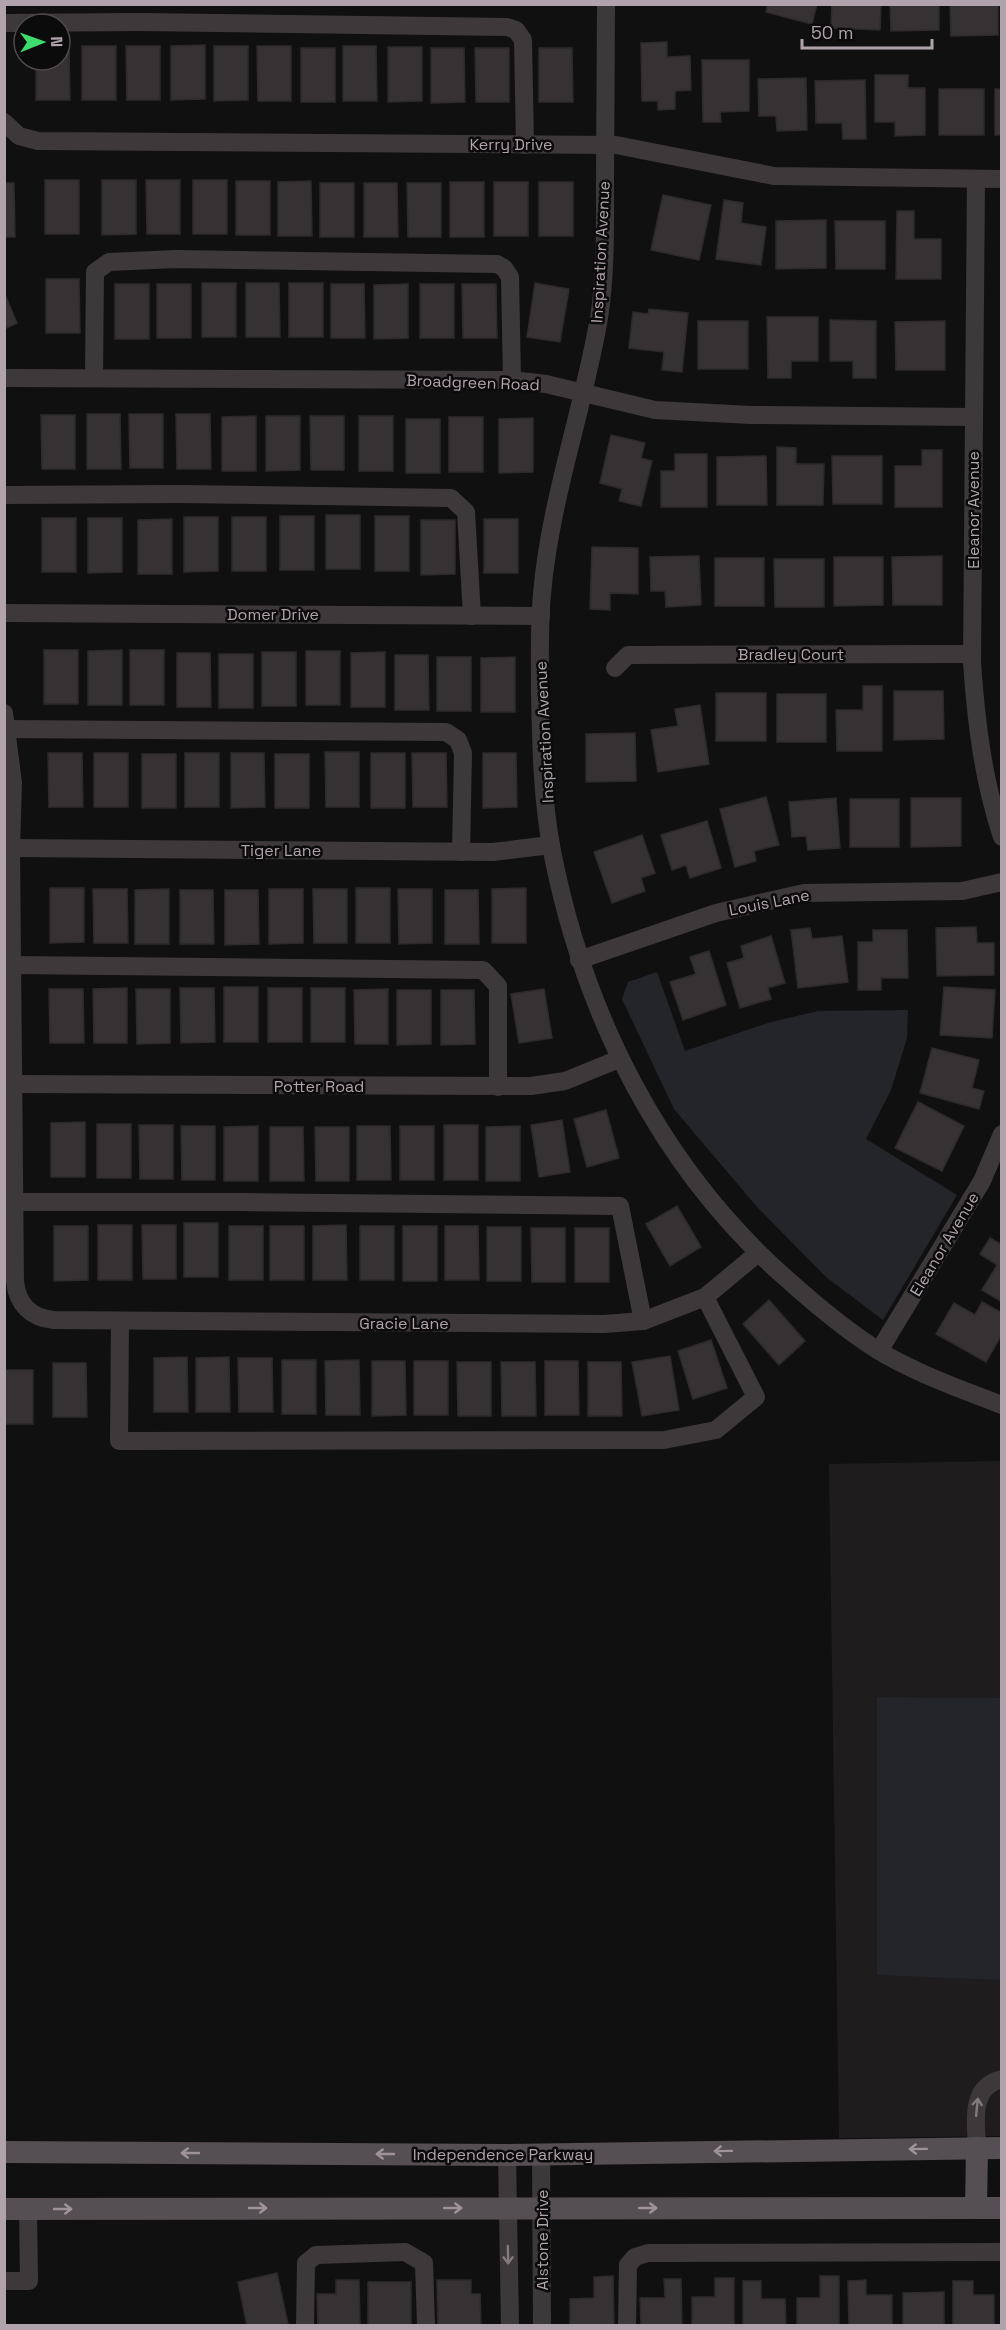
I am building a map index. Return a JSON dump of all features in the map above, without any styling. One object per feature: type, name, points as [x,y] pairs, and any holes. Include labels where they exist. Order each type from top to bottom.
[{"type":"main road","points":[[976,2148],[976,2208]]},
{"type":"main road","name":"Independence Parkway","points":[[4,2152],[507,2155],[1002,2148]]},
{"type":"main road","points":[[4,2209],[1002,2208]]},
{"type":"street","name":"Inspiration Avenue","points":[[606,4],[605,234],[599,315],[556,507],[542,592],[541,616],[541,746],[551,845],[579,960],[619,1059],[651,1115],[683,1165],[758,1253],[813,1302],[879,1351],[947,1385],[1002,1406]]},
{"type":"street","points":[[4,23],[140,22],[507,27],[516,30],[523,40],[525,144]]},
{"type":"street","name":"Kerry Drive","points":[[4,122],[19,136],[38,141],[606,145],[774,176],[1002,180]]},
{"type":"street","name":"Eleanor Avenue","points":[[976,179],[972,654],[975,710],[984,769],[1002,837]]},
{"type":"street","points":[[94,377],[95,272],[109,262],[176,259],[497,264],[504,268],[510,277],[512,380]]},
{"type":"street","name":"Broadgreen Road","points":[[4,378],[512,380],[546,384],[655,410],[751,415],[974,417]]},
{"type":"street","points":[[4,495],[180,494],[451,498],[466,512],[472,616]]},
{"type":"street","name":"Domer Drive","points":[[4,613],[541,616]]},
{"type":"street","name":"Bradley Court","points":[[615,668],[628,655],[972,654]]},
{"type":"street","points":[[461,852],[464,753],[458,740],[446,732],[5,721],[13,783],[11,848],[14,1202],[620,1206],[643,1321]]},
{"type":"street","name":"Tiger Lane","points":[[11,848],[493,852],[551,845]]},
{"type":"street","name":"Louis Lane","points":[[579,960],[716,913],[804,893],[962,891],[1002,882]]},
{"type":"street","points":[[12,965],[483,970],[498,986],[498,1087]]},
{"type":"street","name":"Potter Road","points":[[13,1084],[531,1086],[565,1081],[619,1059]]},
{"type":"street","name":"Eleanor Avenue","points":[[879,1351],[982,1181],[1002,1134]]},
{"type":"street","name":"Gracie Lane","points":[[14,1202],[15,1289],[21,1303],[32,1314],[54,1320],[604,1324],[643,1321],[705,1297],[758,1253]]},
{"type":"street","points":[[120,1321],[119,1440],[664,1440],[716,1430],[756,1397],[705,1297]]},
{"type":"street","points":[[976,2148],[978,2097],[989,2084],[1002,2079]]},
{"type":"street","name":"Alstone Drive","points":[[541,2154],[542,2325]]},
{"type":"street","name":"Alstone Drive","points":[[507,2155],[510,2325]]},
{"type":"street","points":[[4,2281],[29,2281],[28,2209]]},
{"type":"street","points":[[305,2325],[306,2263],[316,2255],[405,2252],[424,2263],[426,2325]]},
{"type":"street","points":[[627,2325],[628,2265],[635,2257],[648,2253],[1002,2252]]},
{"type":"shaded area","points":[[657,972],[685,1051],[771,1022],[818,1011],[908,1010],[907,1038],[891,1090],[866,1139],[957,1195],[883,1320],[826,1277],[757,1207],[674,1109],[622,999],[628,982]]},
{"type":"shaded area","points":[[1001,1461],[1001,2136],[839,2138],[829,1464]]},
{"type":"shaded area","points":[[877,1697],[1001,1698],[1001,1980],[877,1975]]},
{"type":"building","points":[[768,4],[817,4],[812,24],[766,12]]},
{"type":"building","points":[[832,4],[881,4],[880,30],[831,28]]},
{"type":"building","points":[[890,4],[939,4],[939,30],[891,31]]},
{"type":"building","points":[[950,4],[998,4],[998,35],[951,36]]},
{"type":"building","points":[[667,42],[667,57],[690,56],[691,90],[675,91],[675,109],[658,110],[658,101],[642,101],[641,43]]},
{"type":"building","points":[[205,45],[205,99],[171,100],[171,46]]},
{"type":"building","points":[[82,46],[116,46],[116,100],[82,100]]},
{"type":"building","points":[[126,46],[160,46],[160,100],[127,100]]},
{"type":"building","points":[[214,46],[248,46],[248,100],[214,101]]},
{"type":"building","points":[[257,46],[291,46],[291,101],[258,101]]},
{"type":"building","points":[[343,46],[376,46],[377,101],[343,101]]},
{"type":"building","points":[[388,47],[422,47],[422,101],[388,102]]},
{"type":"building","points":[[301,48],[335,48],[335,102],[301,102]]},
{"type":"building","points":[[431,48],[464,48],[465,102],[431,103]]},
{"type":"building","points":[[475,48],[509,48],[509,102],[476,102]]},
{"type":"building","points":[[539,48],[572,48],[573,102],[539,102]]},
{"type":"building","points":[[702,60],[749,60],[749,111],[720,112],[721,122],[703,122]]},
{"type":"building","points":[[36,72],[69,72],[70,100],[36,100]]},
{"type":"building","points":[[875,75],[908,75],[908,88],[925,88],[925,135],[895,136],[895,122],[875,122]]},
{"type":"building","points":[[806,78],[807,130],[777,131],[776,116],[759,116],[758,79]]},
{"type":"building","points":[[865,80],[866,139],[843,139],[842,123],[816,123],[815,81]]},
{"type":"building","points":[[939,89],[984,89],[984,135],[939,135]]},
{"type":"building","points":[[995,89],[1002,89],[1002,135],[995,135]]},
{"type":"building","points":[[45,180],[79,180],[79,234],[45,234]]},
{"type":"building","points":[[102,180],[136,180],[136,234],[102,235]]},
{"type":"building","points":[[146,180],[180,180],[180,234],[147,234]]},
{"type":"building","points":[[193,180],[227,180],[227,234],[193,234]]},
{"type":"building","points":[[236,181],[270,181],[270,235],[236,235]]},
{"type":"building","points":[[311,181],[312,236],[278,236],[278,182]]},
{"type":"building","points":[[450,182],[484,182],[484,237],[450,237]]},
{"type":"building","points":[[494,182],[528,182],[528,236],[494,236]]},
{"type":"building","points":[[539,182],[573,182],[573,236],[539,236]]},
{"type":"building","points":[[4,183],[14,183],[15,237],[4,237]]},
{"type":"building","points":[[320,183],[354,183],[354,237],[320,237]]},
{"type":"building","points":[[364,183],[397,183],[398,237],[364,237]]},
{"type":"building","points":[[407,183],[441,183],[441,237],[408,237]]},
{"type":"building","points":[[663,195],[711,205],[699,260],[651,250]]},
{"type":"building","points":[[724,200],[743,203],[741,223],[766,227],[761,265],[716,259]]},
{"type":"building","points":[[897,211],[914,211],[914,239],[941,239],[941,279],[896,279]]},
{"type":"building","points":[[826,220],[826,268],[776,269],[776,221]]},
{"type":"building","points":[[835,221],[885,221],[885,269],[836,269]]},
{"type":"building","points":[[46,279],[79,279],[80,333],[46,333]]},
{"type":"building","points":[[202,283],[236,283],[236,337],[202,337]]},
{"type":"building","points":[[246,283],[279,283],[280,337],[246,337]]},
{"type":"building","points":[[289,283],[323,283],[323,337],[289,337]]},
{"type":"building","points":[[535,283],[569,289],[560,342],[527,337]]},
{"type":"building","points":[[115,284],[149,284],[149,339],[115,339]]},
{"type":"building","points":[[157,284],[191,284],[191,338],[157,338]]},
{"type":"building","points":[[331,284],[364,284],[365,338],[331,338]]},
{"type":"building","points":[[408,284],[408,338],[374,339],[374,285]]},
{"type":"building","points":[[420,284],[454,284],[454,338],[420,338]]},
{"type":"building","points":[[462,284],[496,284],[497,338],[463,338]]},
{"type":"building","points":[[4,292],[17,323],[4,329]]},
{"type":"building","points":[[649,309],[688,313],[682,372],[662,370],[664,352],[629,348],[633,312],[648,314]]},
{"type":"building","points":[[767,317],[818,317],[818,361],[791,361],[791,378],[768,378]]},
{"type":"building","points":[[830,320],[876,321],[876,378],[853,378],[853,361],[830,361]]},
{"type":"building","points":[[698,321],[748,321],[748,369],[698,369]]},
{"type":"building","points":[[945,321],[945,370],[896,370],[895,322]]},
{"type":"building","points":[[87,414],[120,414],[121,469],[87,469]]},
{"type":"building","points":[[129,414],[163,414],[163,468],[130,468]]},
{"type":"building","points":[[176,414],[210,414],[211,469],[177,469]]},
{"type":"building","points":[[41,415],[75,415],[75,469],[42,469]]},
{"type":"building","points":[[256,416],[256,471],[222,471],[222,417]]},
{"type":"building","points":[[266,416],[300,416],[300,470],[266,471]]},
{"type":"building","points":[[310,416],[344,416],[344,470],[311,470]]},
{"type":"building","points":[[359,416],[393,416],[393,471],[359,471]]},
{"type":"building","points":[[449,417],[483,417],[483,472],[449,472]]},
{"type":"building","points":[[533,418],[533,472],[499,473],[499,419]]},
{"type":"building","points":[[406,419],[440,419],[440,473],[406,473]]},
{"type":"building","points":[[611,435],[645,443],[641,458],[652,461],[641,506],[619,501],[622,489],[600,483]]},
{"type":"building","points":[[777,447],[796,448],[796,464],[824,464],[823,505],[777,505]]},
{"type":"building","points":[[922,450],[942,450],[942,507],[895,507],[895,466],[922,466]]},
{"type":"building","points":[[675,454],[707,454],[707,507],[661,507],[661,471],[675,471]]},
{"type":"building","points":[[766,456],[767,505],[717,505],[717,457]]},
{"type":"building","points":[[832,456],[882,456],[882,504],[833,504]]},
{"type":"building","points":[[326,515],[360,515],[360,569],[326,569]]},
{"type":"building","points":[[280,516],[314,516],[314,570],[280,570]]},
{"type":"building","points":[[375,516],[409,516],[409,571],[375,571]]},
{"type":"building","points":[[184,517],[218,517],[218,571],[184,572]]},
{"type":"building","points":[[232,517],[266,517],[266,571],[232,571]]},
{"type":"building","points":[[42,518],[76,518],[76,572],[42,572]]},
{"type":"building","points":[[88,518],[122,518],[122,572],[88,573]]},
{"type":"building","points":[[172,519],[172,574],[138,574],[138,520]]},
{"type":"building","points":[[484,519],[518,519],[518,573],[484,573]]},
{"type":"building","points":[[421,520],[455,520],[455,574],[421,575]]},
{"type":"building","points":[[592,547],[638,548],[638,594],[610,593],[610,610],[590,609]]},
{"type":"building","points":[[699,556],[701,605],[666,607],[665,591],[651,591],[650,557]]},
{"type":"building","points":[[942,556],[942,605],[893,605],[892,557]]},
{"type":"building","points":[[834,557],[883,557],[883,605],[834,606]]},
{"type":"building","points":[[715,558],[764,558],[764,606],[715,606]]},
{"type":"building","points":[[774,559],[824,559],[824,607],[775,607]]},
{"type":"building","points":[[44,650],[78,650],[78,704],[44,704]]},
{"type":"building","points":[[122,650],[122,705],[88,705],[88,651]]},
{"type":"building","points":[[130,650],[164,650],[164,705],[130,705]]},
{"type":"building","points":[[306,651],[340,651],[340,705],[306,705]]},
{"type":"building","points":[[262,652],[296,652],[296,706],[262,706]]},
{"type":"building","points":[[385,652],[385,707],[351,707],[351,653]]},
{"type":"building","points":[[177,653],[210,653],[211,707],[177,707]]},
{"type":"building","points":[[219,654],[253,654],[253,708],[219,708]]},
{"type":"building","points":[[395,655],[428,655],[429,710],[395,710]]},
{"type":"building","points":[[437,657],[471,657],[471,711],[437,711]]},
{"type":"building","points":[[515,657],[515,712],[481,712],[481,658]]},
{"type":"building","points":[[863,686],[882,686],[882,751],[837,751],[836,710],[863,710]]},
{"type":"building","points":[[894,691],[943,691],[944,739],[894,740]]},
{"type":"building","points":[[716,693],[766,693],[766,741],[716,741]]},
{"type":"building","points":[[777,694],[826,694],[826,742],[777,742]]},
{"type":"building","points":[[700,705],[709,764],[658,772],[651,730],[678,726],[675,709]]},
{"type":"building","points":[[635,733],[636,781],[586,782],[586,734]]},
{"type":"building","points":[[325,752],[359,752],[359,807],[326,807]]},
{"type":"building","points":[[48,753],[82,753],[83,807],[49,807]]},
{"type":"building","points":[[94,753],[128,753],[128,807],[94,807]]},
{"type":"building","points":[[185,753],[219,753],[219,807],[185,807]]},
{"type":"building","points":[[231,753],[264,753],[265,807],[231,808]]},
{"type":"building","points":[[371,753],[405,753],[405,808],[371,808]]},
{"type":"building","points":[[412,753],[446,753],[447,807],[413,807]]},
{"type":"building","points":[[483,753],[516,753],[517,807],[483,808]]},
{"type":"building","points":[[142,754],[176,754],[176,808],[142,808]]},
{"type":"building","points":[[275,754],[309,754],[309,808],[275,808]]},
{"type":"building","points":[[766,797],[779,845],[754,851],[756,861],[735,867],[720,809]]},
{"type":"building","points":[[836,798],[840,848],[808,850],[806,836],[792,837],[789,802]]},
{"type":"building","points":[[911,798],[961,798],[961,846],[911,847]]},
{"type":"building","points":[[850,799],[899,799],[899,847],[850,847]]},
{"type":"building","points":[[707,821],[721,868],[690,878],[686,865],[672,870],[661,835]]},
{"type":"building","points":[[642,835],[655,873],[641,878],[645,891],[612,903],[594,852]]},
{"type":"building","points":[[50,888],[84,888],[84,942],[50,943]]},
{"type":"building","points":[[356,888],[390,888],[390,943],[356,943]]},
{"type":"building","points":[[526,888],[526,943],[492,943],[492,889]]},
{"type":"building","points":[[93,889],[127,889],[128,943],[94,943]]},
{"type":"building","points":[[169,889],[169,944],[135,944],[135,890]]},
{"type":"building","points":[[269,889],[303,889],[303,943],[269,944]]},
{"type":"building","points":[[313,889],[347,889],[347,943],[314,943]]},
{"type":"building","points":[[398,889],[432,889],[432,943],[399,944]]},
{"type":"building","points":[[180,890],[213,890],[214,944],[180,944]]},
{"type":"building","points":[[225,890],[258,890],[259,944],[225,945]]},
{"type":"building","points":[[445,890],[478,890],[479,944],[445,944]]},
{"type":"building","points":[[976,927],[977,943],[994,943],[994,975],[937,976],[936,928]]},
{"type":"building","points":[[810,928],[812,939],[842,936],[848,982],[798,988],[791,930]]},
{"type":"building","points":[[873,930],[907,930],[908,978],[881,978],[881,990],[858,990],[858,942],[873,942]]},
{"type":"building","points":[[771,936],[785,983],[768,988],[771,999],[740,1008],[727,963],[744,958],[741,946]]},
{"type":"building","points":[[709,951],[726,1005],[683,1020],[670,982],[696,974],[690,957]]},
{"type":"building","points":[[224,987],[258,987],[258,1042],[224,1042]]},
{"type":"building","points":[[944,987],[995,990],[992,1038],[940,1035]]},
{"type":"building","points":[[127,988],[127,1043],[94,1043],[93,989]]},
{"type":"building","points":[[180,988],[214,988],[215,1042],[181,1043]]},
{"type":"building","points":[[268,988],[302,988],[302,1042],[268,1042]]},
{"type":"building","points":[[311,988],[345,988],[345,1042],[311,1042]]},
{"type":"building","points":[[49,989],[83,989],[84,1043],[50,1043]]},
{"type":"building","points":[[136,989],[170,989],[170,1043],[137,1044]]},
{"type":"building","points":[[388,989],[388,1044],[355,1044],[354,990]]},
{"type":"building","points":[[544,989],[552,1038],[519,1043],[511,994]]},
{"type":"building","points":[[397,990],[431,990],[431,1044],[397,1045]]},
{"type":"building","points":[[441,990],[474,990],[475,1044],[441,1045]]},
{"type":"building","points":[[932,1048],[979,1060],[972,1088],[984,1091],[979,1109],[920,1093]]},
{"type":"building","points":[[918,1102],[964,1126],[942,1171],[895,1148]]},
{"type":"building","points":[[606,1110],[619,1158],[587,1167],[574,1119]]},
{"type":"building","points":[[562,1120],[570,1172],[539,1177],[531,1125]]},
{"type":"building","points":[[85,1122],[85,1177],[51,1177],[51,1123]]},
{"type":"building","points":[[97,1124],[131,1124],[131,1178],[97,1178]]},
{"type":"building","points":[[139,1125],[173,1125],[173,1179],[140,1179]]},
{"type":"building","points":[[444,1125],[478,1125],[478,1180],[444,1180]]},
{"type":"building","points":[[181,1126],[215,1126],[215,1180],[182,1180]]},
{"type":"building","points":[[258,1126],[258,1181],[224,1181],[224,1127]]},
{"type":"building","points":[[357,1126],[390,1126],[391,1180],[357,1180]]},
{"type":"building","points":[[400,1126],[434,1126],[434,1180],[400,1180]]},
{"type":"building","points":[[520,1126],[520,1181],[486,1181],[486,1127]]},
{"type":"building","points":[[270,1127],[303,1127],[304,1181],[270,1181]]},
{"type":"building","points":[[315,1127],[349,1127],[349,1181],[316,1181]]},
{"type":"building","points":[[677,1206],[701,1247],[670,1266],[646,1224]]},
{"type":"building","points":[[184,1223],[218,1223],[218,1277],[184,1277]]},
{"type":"building","points":[[98,1225],[132,1225],[132,1280],[98,1280]]},
{"type":"building","points":[[142,1225],[176,1225],[176,1279],[143,1279]]},
{"type":"building","points":[[346,1225],[347,1280],[313,1280],[313,1226]]},
{"type":"building","points":[[54,1226],[88,1226],[88,1280],[54,1281]]},
{"type":"building","points":[[229,1226],[263,1226],[263,1280],[229,1280]]},
{"type":"building","points":[[270,1226],[304,1226],[304,1280],[270,1280]]},
{"type":"building","points":[[360,1226],[394,1226],[394,1280],[360,1280]]},
{"type":"building","points":[[403,1226],[437,1226],[437,1281],[403,1281]]},
{"type":"building","points":[[445,1226],[478,1226],[479,1280],[445,1280]]},
{"type":"building","points":[[487,1227],[521,1227],[521,1281],[487,1281]]},
{"type":"building","points":[[531,1228],[565,1228],[565,1282],[532,1282]]},
{"type":"building","points":[[575,1228],[609,1228],[609,1282],[575,1282]]},
{"type":"building","points":[[990,1238],[1002,1245],[1002,1302],[982,1290],[997,1265],[980,1254]]},
{"type":"building","points":[[769,1300],[805,1341],[779,1365],[743,1324]]},
{"type":"building","points":[[982,1302],[1002,1313],[1002,1334],[986,1362],[936,1334],[954,1303],[975,1315]]},
{"type":"building","points":[[711,1340],[727,1388],[693,1399],[678,1351]]},
{"type":"building","points":[[670,1356],[679,1410],[642,1416],[632,1362]]},
{"type":"building","points":[[187,1357],[188,1412],[154,1412],[154,1358]]},
{"type":"building","points":[[229,1357],[230,1412],[196,1412],[196,1358]]},
{"type":"building","points":[[238,1358],[272,1358],[273,1412],[239,1412]]},
{"type":"building","points":[[282,1360],[316,1360],[316,1414],[282,1414]]},
{"type":"building","points":[[359,1360],[360,1415],[326,1415],[325,1361]]},
{"type":"building","points":[[372,1361],[405,1361],[406,1415],[372,1416]]},
{"type":"building","points":[[414,1361],[448,1361],[448,1415],[414,1415]]},
{"type":"building","points":[[545,1361],[578,1361],[579,1415],[545,1415]]},
{"type":"building","points":[[457,1362],[491,1362],[491,1416],[458,1416]]},
{"type":"building","points":[[501,1362],[535,1362],[536,1416],[502,1416]]},
{"type":"building","points":[[588,1362],[621,1362],[622,1416],[588,1416]]},
{"type":"building","points":[[53,1363],[86,1363],[87,1417],[53,1417]]},
{"type":"building","points":[[4,1370],[33,1370],[33,1424],[4,1424]]},
{"type":"building","points":[[277,2273],[288,2324],[247,2326],[238,2282]]},
{"type":"building","points":[[613,2276],[614,2326],[570,2326],[570,2299],[594,2298],[594,2277]]},
{"type":"building","points":[[820,2276],[839,2276],[839,2326],[797,2326],[797,2298],[820,2298]]},
{"type":"building","points":[[715,2278],[734,2278],[734,2326],[692,2326],[692,2297],[715,2297]]},
{"type":"building","points":[[664,2279],[681,2279],[682,2326],[641,2326],[640,2298],[665,2298]]},
{"type":"building","points":[[336,2280],[359,2280],[360,2325],[318,2326],[317,2294],[336,2294]]},
{"type":"building","points":[[437,2280],[471,2280],[471,2294],[480,2294],[481,2326],[438,2326]]},
{"type":"building","points":[[866,2280],[866,2295],[892,2295],[892,2326],[849,2326],[848,2281]]},
{"type":"building","points":[[743,2281],[761,2281],[761,2299],[785,2299],[786,2326],[743,2326]]},
{"type":"building","points":[[953,2281],[973,2281],[973,2295],[994,2295],[994,2326],[953,2326]]},
{"type":"building","points":[[368,2282],[411,2282],[411,2326],[368,2326]]},
{"type":"building","points":[[944,2292],[944,2326],[903,2326],[903,2293]]}]
